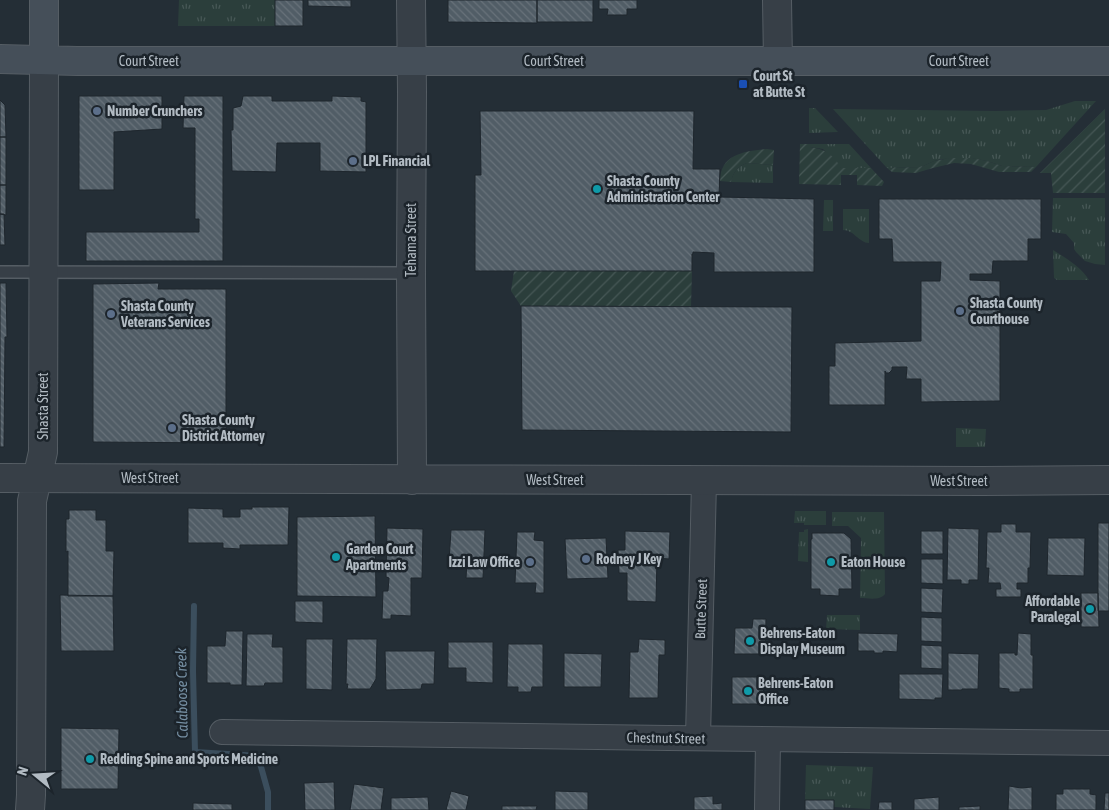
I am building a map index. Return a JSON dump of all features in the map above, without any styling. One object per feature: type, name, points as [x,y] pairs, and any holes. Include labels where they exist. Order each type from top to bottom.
[{"type":"main road","name":"Shasta Street","points":[[44,0],[44,60]]},
{"type":"main road","name":"Court Street","points":[[0,59],[77,61],[1109,61]]},
{"type":"street","name":"Tehama Street","points":[[411,0],[412,480]]},
{"type":"street","points":[[777,0],[778,62]]},
{"type":"street","name":"Shasta Street","points":[[30,810],[32,501],[43,452],[44,60]]},
{"type":"street","name":"West Street","points":[[0,478],[982,482],[1109,480]]},
{"type":"street","name":"Butte Street","points":[[698,738],[704,481]]},
{"type":"street","name":"Chestnut Street","points":[[222,732],[1109,743]]},
{"type":"street","points":[[767,810],[768,740]]},
{"type":"lane","points":[[0,272],[411,273]]},
{"type":"green space","points":[[179,0],[275,0],[275,26],[178,26]]},
{"type":"green space","points":[[1075,101],[1096,101],[1036,167],[1002,166],[971,158],[942,159],[921,167],[887,168],[833,109],[1046,110]]},
{"type":"green space","points":[[809,108],[815,108],[838,132],[809,133]]},
{"type":"green space","points":[[1105,109],[1105,193],[1053,193],[1051,173],[1040,173]]},
{"type":"green space","points":[[800,144],[810,144],[810,147],[829,153],[841,168],[871,168],[884,182],[882,186],[857,185],[857,175],[841,175],[841,185],[799,184]]},
{"type":"green space","points":[[810,144],[849,144],[871,168],[841,168],[823,149],[810,147]]},
{"type":"green space","points":[[767,149],[774,150],[773,165],[747,163],[736,170],[731,182],[720,181],[724,165],[729,160],[742,153]]},
{"type":"green space","points":[[950,158],[972,158],[1002,166],[1036,167],[1031,172],[999,172],[971,164],[954,163],[916,173],[892,172],[887,168],[921,167],[934,161]]},
{"type":"green space","points":[[747,163],[773,165],[773,183],[731,182],[736,170]]},
{"type":"green space","points":[[1053,198],[1105,198],[1105,265],[1085,261],[1076,252],[1074,243],[1066,234],[1052,232]]},
{"type":"green space","points":[[824,200],[833,200],[833,231],[823,231]]},
{"type":"green space","points":[[843,209],[869,209],[869,243],[843,230]]},
{"type":"green space","points":[[1053,250],[1078,267],[1089,280],[1057,280],[1054,278]]},
{"type":"green space","points":[[514,271],[692,271],[691,307],[521,306],[511,291]]},
{"type":"green space","points":[[956,428],[986,429],[985,447],[956,447]]},
{"type":"green space","points":[[795,511],[826,511],[826,525],[794,523]]},
{"type":"green space","points":[[832,512],[884,512],[885,594],[880,598],[860,598],[861,538],[848,526],[832,526]]},
{"type":"green space","points":[[808,529],[808,562],[798,561],[799,532],[804,532],[804,530]]},
{"type":"green space","points":[[827,615],[860,615],[860,630],[826,629]]},
{"type":"green space","points":[[806,765],[873,767],[870,809],[834,807],[834,800],[805,800]]},
{"type":"building","points":[[275,0],[303,0],[303,26],[275,26]]},
{"type":"building","points":[[308,0],[351,0],[351,7],[308,6]]},
{"type":"building","points":[[448,0],[537,0],[537,23],[448,22]]},
{"type":"building","points":[[537,0],[593,0],[593,22],[537,22]]},
{"type":"building","points":[[599,0],[637,0],[637,9],[627,9],[627,15],[607,15],[608,9],[599,9]]},
{"type":"building","points":[[79,96],[162,96],[162,129],[114,132],[114,190],[79,190]]},
{"type":"building","points":[[184,96],[223,96],[223,261],[86,261],[86,232],[199,232],[199,219],[195,219],[195,128],[183,128]]},
{"type":"building","points":[[243,96],[272,96],[272,101],[332,101],[332,96],[361,97],[361,101],[366,102],[366,172],[320,171],[320,143],[277,143],[276,172],[232,171],[231,130],[233,130],[233,108],[241,106]]},
{"type":"building","points":[[0,100],[5,105],[6,137],[0,137]]},
{"type":"building","name":"Shasta County Administration Center","points":[[480,111],[694,111],[693,169],[720,169],[719,197],[814,199],[814,272],[714,272],[714,253],[693,252],[692,271],[475,271],[475,175],[481,175]]},
{"type":"building","points":[[0,137],[6,137],[6,185],[0,185]]},
{"type":"building","points":[[0,185],[6,185],[6,215],[0,214]]},
{"type":"building","name":"Shasta County Courthouse","points":[[879,199],[1041,199],[1041,239],[1028,239],[1028,261],[993,261],[992,274],[970,274],[970,280],[1000,281],[1000,401],[921,402],[921,379],[906,379],[907,367],[892,367],[889,373],[885,371],[885,405],[829,405],[829,366],[835,366],[835,343],[921,341],[921,281],[940,281],[941,262],[893,262],[892,239],[879,239]]},
{"type":"building","points":[[0,214],[4,214],[5,245],[0,245]]},
{"type":"building","points":[[0,283],[6,283],[7,337],[5,337],[4,447],[0,447]]},
{"type":"building","points":[[159,283],[158,289],[226,289],[226,443],[93,442],[93,284]]},
{"type":"building","points":[[521,306],[792,307],[791,432],[522,430]]},
{"type":"building","points":[[252,507],[289,507],[288,545],[240,545],[240,549],[223,548],[223,543],[188,543],[188,508],[223,509],[223,517],[240,517],[240,509],[252,509]]},
{"type":"building","points":[[69,510],[96,510],[96,520],[106,520],[106,551],[114,551],[113,596],[68,596],[66,519],[69,519]]},
{"type":"building","name":"Garden Court Apartments","points":[[375,516],[376,597],[297,596],[297,517]]},
{"type":"building","points":[[1098,523],[1109,523],[1109,611],[1098,611]]},
{"type":"building","points":[[1001,524],[1016,524],[1016,532],[1031,532],[1028,583],[1017,583],[1017,589],[1021,589],[1021,597],[996,597],[996,589],[1001,589],[1000,583],[988,583],[989,568],[986,568],[987,532],[1001,532]]},
{"type":"building","points":[[387,528],[423,529],[422,578],[411,578],[411,616],[391,615],[391,619],[382,619],[383,591],[388,591],[389,578],[386,577]]},
{"type":"building","points":[[948,528],[979,529],[978,580],[969,580],[969,584],[961,584],[961,580],[947,580]]},
{"type":"building","points":[[451,530],[485,530],[483,578],[466,578],[467,561],[449,561]]},
{"type":"building","points":[[625,531],[670,532],[669,559],[657,558],[656,602],[627,601],[627,573],[619,573],[618,550],[625,550]]},
{"type":"building","points":[[921,531],[943,531],[943,554],[921,554]]},
{"type":"building","name":"Izzi Law Office","points":[[517,532],[535,532],[534,540],[544,541],[544,593],[535,593],[536,583],[515,583]]},
{"type":"building","name":"Eaton House","points":[[812,533],[844,533],[851,539],[852,589],[839,589],[839,596],[820,595],[820,589],[811,589]]},
{"type":"building","name":"Rodney J Key","points":[[606,538],[608,578],[567,579],[565,539]]},
{"type":"building","points":[[1048,538],[1085,538],[1084,576],[1047,575]]},
{"type":"building","points":[[921,559],[943,559],[943,584],[921,583]]},
{"type":"building","points":[[921,588],[943,589],[942,613],[921,612]]},
{"type":"building","name":"Affordable Paralegal","points":[[1081,593],[1098,593],[1099,627],[1081,627]]},
{"type":"building","points":[[60,595],[113,596],[114,651],[61,651]]},
{"type":"building","points":[[295,601],[323,601],[323,623],[295,622]]},
{"type":"building","points":[[921,617],[942,618],[942,642],[921,641]]},
{"type":"building","name":"Behrens-Eaton Display Museum","points":[[753,619],[766,619],[765,654],[734,654],[735,628],[752,628]]},
{"type":"building","points":[[226,631],[243,631],[242,685],[207,683],[207,646],[225,646]]},
{"type":"building","points":[[858,633],[898,634],[897,652],[883,651],[883,653],[874,653],[874,651],[858,651]]},
{"type":"building","points":[[1018,633],[1031,634],[1033,689],[1020,689],[1020,692],[1009,692],[1009,689],[999,688],[999,653],[1015,653],[1017,655]]},
{"type":"building","points":[[247,634],[273,634],[272,647],[283,647],[283,683],[246,686]]},
{"type":"building","points":[[306,639],[333,639],[332,690],[306,689]]},
{"type":"building","points":[[347,639],[377,639],[376,679],[370,689],[347,689]]},
{"type":"building","points":[[639,639],[665,640],[665,655],[659,655],[658,698],[629,698],[630,652],[638,652]]},
{"type":"building","points":[[448,642],[493,642],[493,683],[466,682],[466,668],[448,668]]},
{"type":"building","points":[[508,644],[543,644],[543,687],[532,687],[531,692],[518,692],[518,687],[507,687]]},
{"type":"building","points":[[921,645],[942,646],[942,669],[921,668]]},
{"type":"building","points":[[385,651],[435,651],[434,684],[422,684],[421,689],[386,690]]},
{"type":"building","points":[[564,653],[602,654],[601,687],[564,687]]},
{"type":"building","points":[[948,653],[979,654],[978,689],[948,690]]},
{"type":"building","points":[[899,674],[943,674],[942,698],[935,698],[935,700],[899,699]]},
{"type":"building","name":"Behrens-Eaton Office","points":[[732,677],[764,677],[763,704],[732,704]]},
{"type":"building","name":"Redding Spine and Sports Medicine","points":[[61,728],[119,729],[118,789],[61,789]]},
{"type":"building","points":[[334,782],[335,810],[305,810],[304,783]]},
{"type":"building","points":[[354,784],[384,788],[381,810],[350,810]]},
{"type":"building","points":[[1009,786],[1032,787],[1032,810],[1008,810]]},
{"type":"building","points":[[1063,789],[1090,789],[1090,794],[1096,795],[1096,810],[1056,810],[1056,794],[1063,794]]},
{"type":"building","points":[[451,791],[469,796],[466,810],[446,810]]},
{"type":"building","points":[[555,791],[588,792],[588,810],[555,810]]},
{"type":"building","points":[[1105,793],[1109,793],[1109,810],[1104,810]]},
{"type":"building","points":[[713,796],[713,804],[722,803],[722,810],[694,810],[694,797]]},
{"type":"building","points":[[428,797],[429,810],[391,810],[391,798]]},
{"type":"building","points":[[939,797],[939,810],[914,810],[914,799]]},
{"type":"building","points":[[805,800],[834,800],[834,810],[805,810]]},
{"type":"building","points":[[879,802],[892,802],[892,810],[878,810]]},
{"type":"building","points":[[193,803],[232,804],[232,810],[193,810]]},
{"type":"building","points":[[502,806],[537,806],[536,810],[502,810]]},
{"type":"building","points":[[980,806],[980,810],[959,810],[959,807]]},
{"type":"waterway","name":"Calaboose Creek","points":[[194,606],[195,752],[258,756],[268,792],[268,810]]},
{"type":"place","name":"Court St at Butte St","points":[[743,84]]},
{"type":"place","name":"Number Crunchers","points":[[97,111]]},
{"type":"place","name":"LPL Financial","points":[[353,161]]},
{"type":"place","name":"Shasta County Administration Center","points":[[597,189]]},
{"type":"place","name":"Shasta County Courthouse","points":[[960,311]]},
{"type":"place","name":"Shasta County Veterans Services","points":[[111,314]]},
{"type":"place","name":"Shasta County District Attorney","points":[[172,428]]},
{"type":"place","name":"Garden Court Apartments","points":[[336,557]]},
{"type":"place","name":"Rodney J Key","points":[[586,559]]},
{"type":"place","name":"Izzi Law Office","points":[[530,562]]},
{"type":"place","name":"Eaton House","points":[[831,562]]},
{"type":"place","name":"Affordable Paralegal","points":[[1090,609]]},
{"type":"place","name":"Behrens-Eaton Display Museum","points":[[750,641]]},
{"type":"place","name":"Behrens-Eaton Office","points":[[748,691]]},
{"type":"place","name":"Redding Spine and Sports Medicine","points":[[90,759]]}]
